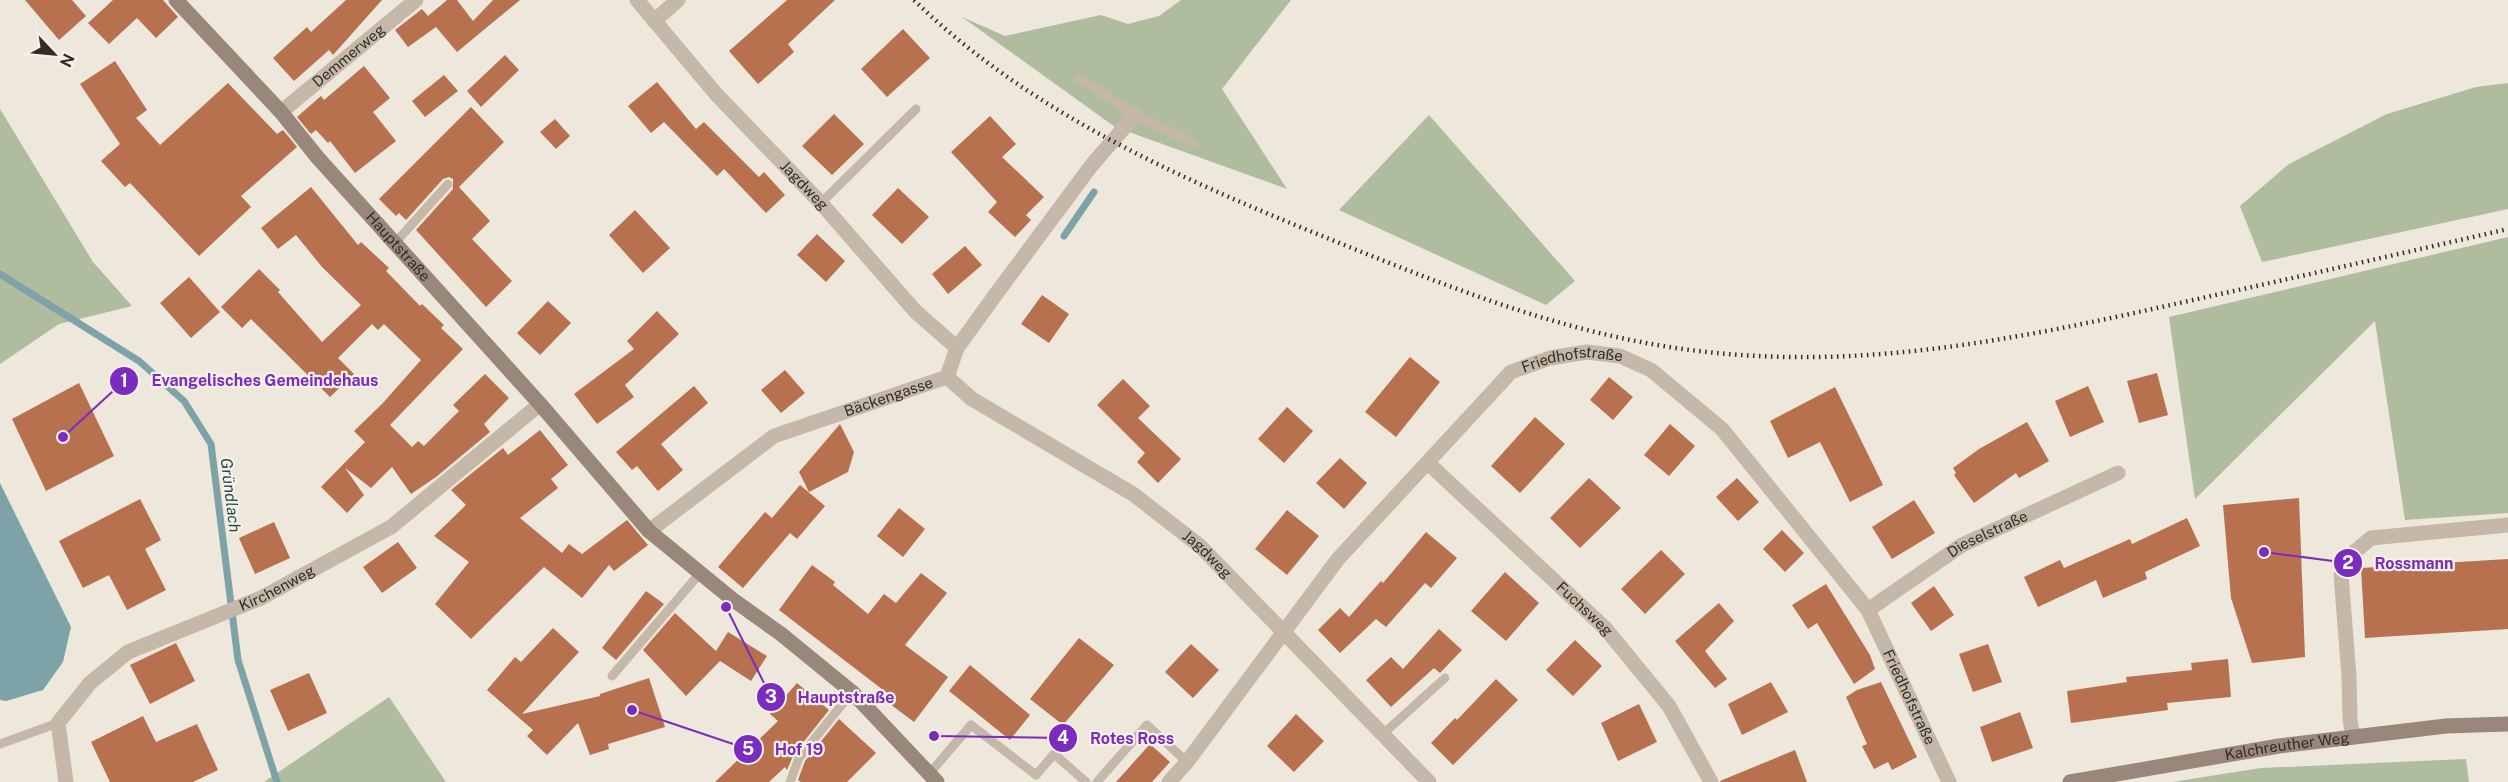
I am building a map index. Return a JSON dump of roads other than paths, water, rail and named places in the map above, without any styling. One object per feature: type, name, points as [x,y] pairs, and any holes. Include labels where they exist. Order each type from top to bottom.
[{"type":"street","name":"Hauptstraße","points":[[176,0],[281,112],[318,158],[540,404],[649,531],[852,692],[933,778]]},
{"type":"street","name":"Demmerweg","points":[[281,112],[416,0]]},
{"type":"street","name":"Jagdweg","points":[[637,0],[716,94],[821,203],[915,311],[957,348]]},
{"type":"street","points":[[654,21],[678,0]]},
{"type":"street","name":"Bäckengasse","points":[[649,531],[774,436],[947,377],[957,348],[1091,166],[1135,115]]},
{"type":"street","name":"Friedhofstraße","points":[[1169,782],[1187,762],[1338,559],[1511,372],[1550,358],[1587,352],[1620,356],[1651,370],[1722,429],[1868,610],[1949,782]]},
{"type":"street","name":"Jagdweg","points":[[947,377],[972,399],[1132,494],[1200,546],[1430,782]]},
{"type":"street","name":"Kirchenweg","points":[[58,723],[90,683],[128,652],[261,598],[392,527],[540,404]]},
{"type":"street","name":"Fuchsweg","points":[[1428,463],[1605,628],[1669,706],[1711,782]]},
{"type":"street","name":"Dieselstraße","points":[[1868,610],[1962,545],[2118,473]]},
{"type":"street","points":[[2353,737],[2341,575],[2352,554],[2371,538],[2508,525]]},
{"type":"street","points":[[58,723],[66,782]]},
{"type":"street","name":"Kalchreuther Weg","points":[[2070,782],[2279,746],[2446,726],[2508,724]]},
{"type":"lane","points":[[1079,78],[1135,115],[1194,143]]},
{"type":"lane","points":[[821,203],[916,108]]},
{"type":"lane","points":[[395,243],[448,184]]},
{"type":"lane","points":[[612,676],[700,573]]},
{"type":"lane","points":[[1383,734],[1445,678]]},
{"type":"lane","points":[[790,782],[799,758],[852,692]]},
{"type":"lane","points":[[0,744],[58,723]]},
{"type":"lane","points":[[933,778],[971,725],[1036,776],[1054,754],[1086,782]]},
{"type":"lane","points":[[1097,782],[1147,725],[1187,762]]},
{"type":"water","points":[[0,483],[71,627],[63,662],[43,690],[6,701],[0,700]]},
{"type":"waterway","points":[[1064,236],[1094,192]]},
{"type":"waterway","name":"Gründlach","points":[[0,274],[139,361],[184,401],[211,444],[238,660],[277,782]]},
{"type":"railway","points":[[914,0],[956,38],[1000,72],[1047,103],[1096,132],[1197,183],[1345,245],[1478,297],[1569,325],[1663,346],[1731,354],[1798,357],[1864,355],[1930,349],[1995,340],[2126,315],[2508,229]]},
{"type":"place","name":"Evangelisches Gemeindehaus","points":[[63,437]]},
{"type":"place","name":"Rossmann","points":[[2264,552]]},
{"type":"place","name":"Hauptstraße","points":[[726,607]]},
{"type":"place","name":"Hof 19","points":[[632,710]]},
{"type":"place","name":"Rotes Ross","points":[[934,736]]}]
